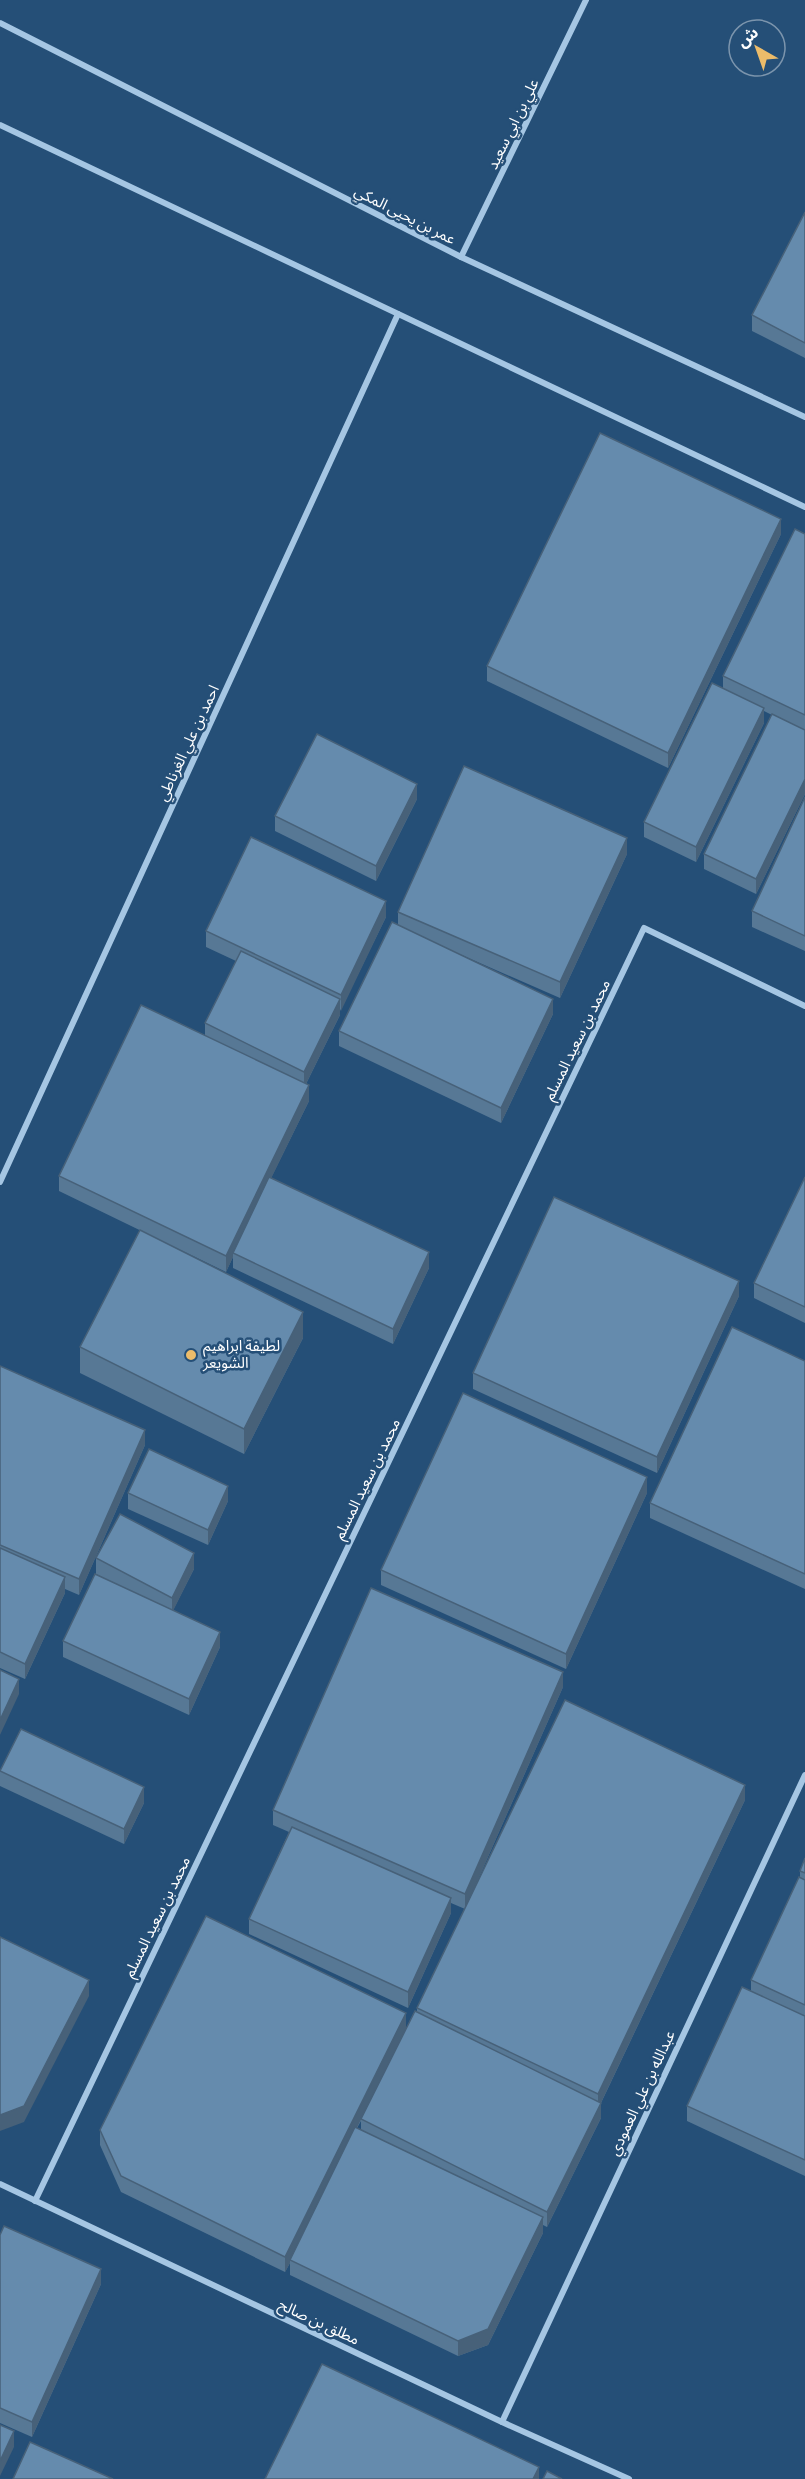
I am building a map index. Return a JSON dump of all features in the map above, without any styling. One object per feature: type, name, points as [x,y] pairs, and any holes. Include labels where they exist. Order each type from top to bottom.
[{"type":"street","name":"علي بن ابي سعيد","points":[[461,257],[586,0]]},
{"type":"street","name":"عمر بن يحيى المكي","points":[[0,23],[461,257],[805,417]]},
{"type":"street","points":[[0,125],[805,507]]},
{"type":"street","name":"احمد بن علي الغرناطي","points":[[0,1182],[398,314]]},
{"type":"street","name":"محمد بن سعيد المسلم","points":[[34,2201],[644,928],[805,1006]]},
{"type":"street","name":"عبدالله بن علي العمودي","points":[[502,2422],[805,1775]]},
{"type":"street","name":"مطلق بن صالح","points":[[0,2184],[502,2422],[630,2479]]},
{"type":"building","points":[[805,212],[805,343],[752,315]]},
{"type":"building","points":[[600,433],[781,519],[668,753],[487,666]]},
{"type":"building","points":[[795,529],[805,534],[805,715],[723,676]]},
{"type":"building","points":[[712,683],[764,708],[696,847],[644,822]]},
{"type":"building","points":[[772,714],[805,730],[805,779],[756,879],[704,854]]},
{"type":"building","points":[[317,734],[417,784],[376,866],[275,816]]},
{"type":"building","points":[[464,766],[627,838],[560,982],[398,912]]},
{"type":"building","points":[[805,797],[805,936],[752,911]]},
{"type":"building","points":[[251,837],[386,901],[341,995],[206,931]]},
{"type":"building","points":[[392,922],[553,999],[501,1108],[339,1031]]},
{"type":"building","points":[[241,951],[340,999],[304,1072],[205,1023]]},
{"type":"building","points":[[141,1005],[309,1085],[226,1256],[59,1176]]},
{"type":"building","points":[[269,1177],[429,1252],[393,1329],[233,1253]]},
{"type":"building","points":[[805,1177],[805,1307],[754,1283]]},
{"type":"building","points":[[554,1197],[739,1281],[657,1457],[473,1373]]},
{"type":"building","name":"لطيفة ابراهيم الشويعر","points":[[140,1230],[303,1312],[244,1429],[80,1347]]},
{"type":"building","points":[[732,1327],[805,1361],[805,1574],[650,1503]]},
{"type":"building","points":[[0,1366],[145,1430],[79,1579],[0,1545]]},
{"type":"building","points":[[463,1393],[647,1477],[566,1654],[381,1570]]},
{"type":"building","points":[[149,1449],[228,1486],[208,1530],[128,1493]]},
{"type":"building","points":[[120,1514],[194,1553],[172,1598],[96,1558]]},
{"type":"building","points":[[0,1548],[65,1577],[25,1664],[0,1652]]},
{"type":"building","points":[[95,1574],[220,1632],[189,1699],[63,1641]]},
{"type":"building","points":[[371,1588],[563,1672],[465,1894],[273,1810]]},
{"type":"building","points":[[0,1670],[19,1679],[0,1720]]},
{"type":"building","points":[[565,1700],[745,1785],[598,2094],[417,2008]]},
{"type":"building","points":[[21,1729],[144,1787],[124,1829],[0,1771]]},
{"type":"building","points":[[292,1827],[451,1898],[408,1992],[249,1919]]},
{"type":"building","points":[[805,1858],[805,1873],[800,1871]]},
{"type":"building","points":[[799,1877],[805,1880],[805,2005],[751,1980]]},
{"type":"building","points":[[206,1916],[406,2013],[285,2257],[121,2176],[100,2130]]},
{"type":"building","points":[[0,1937],[89,1980],[24,2106],[0,2115]]},
{"type":"building","points":[[742,1987],[805,2016],[805,2160],[687,2106]]},
{"type":"building","points":[[415,2011],[601,2103],[547,2212],[361,2119]]},
{"type":"building","points":[[355,2127],[543,2217],[488,2329],[458,2341],[290,2260]]},
{"type":"building","points":[[4,2226],[101,2269],[32,2422],[0,2408],[0,2235]]},
{"type":"building","points":[[322,2364],[539,2467],[533,2479],[265,2479]]},
{"type":"building","points":[[0,2425],[14,2431],[0,2461]]},
{"type":"building","points":[[30,2442],[113,2479],[13,2479]]},
{"type":"building","points":[[547,2471],[562,2479],[543,2479]]},
{"type":"place","name":"لطيفة ابراهيم الشويعر","points":[[191,1355]]}]
